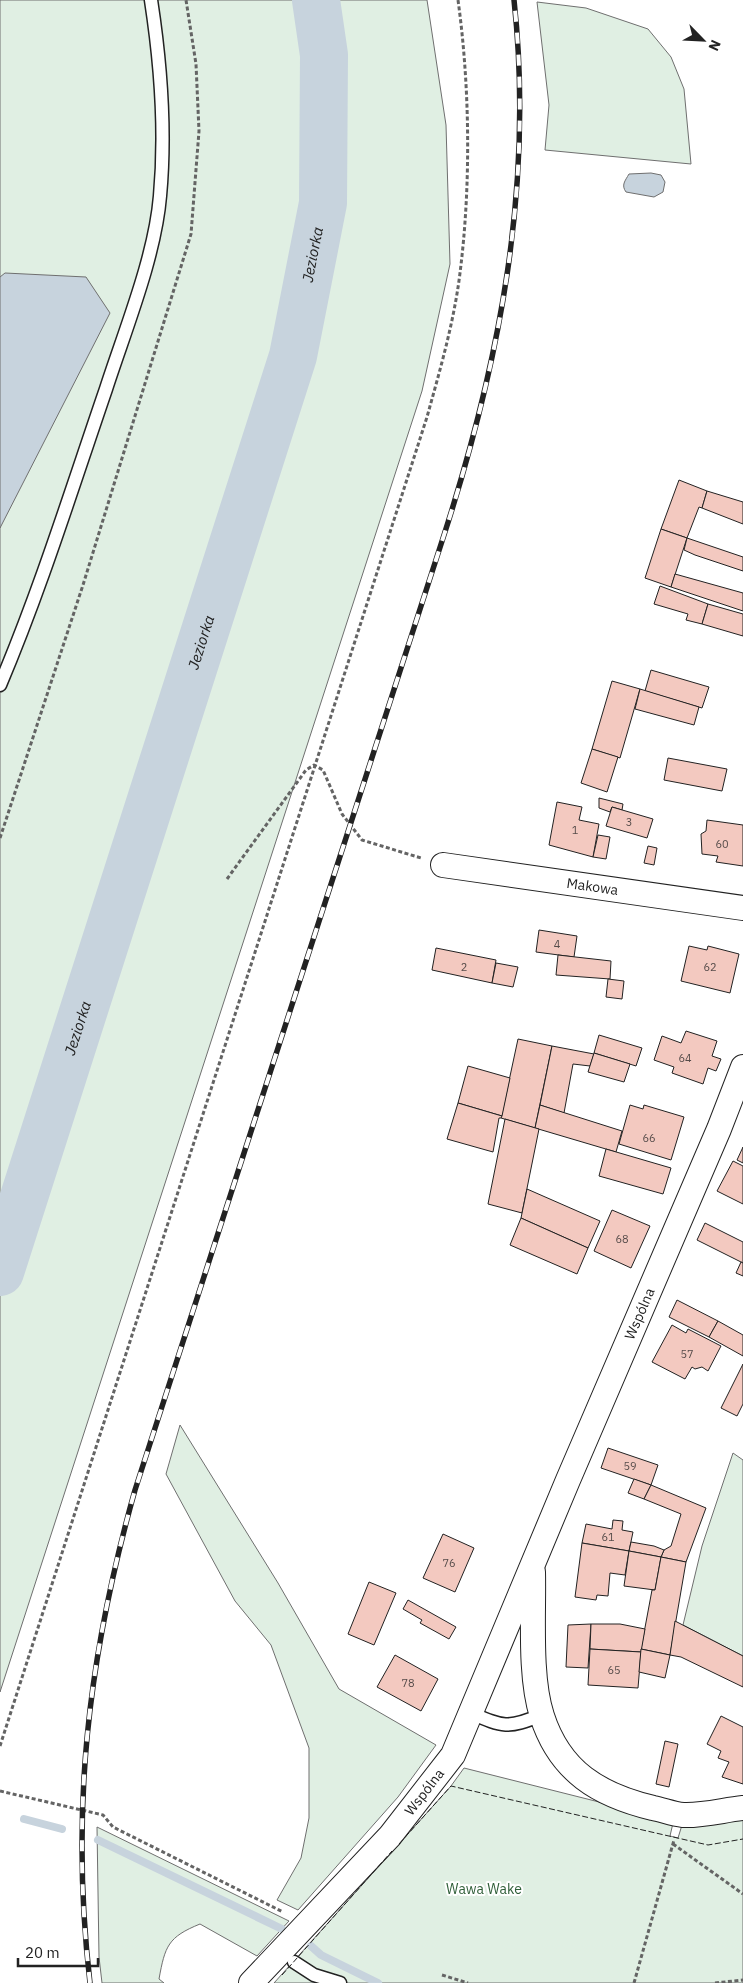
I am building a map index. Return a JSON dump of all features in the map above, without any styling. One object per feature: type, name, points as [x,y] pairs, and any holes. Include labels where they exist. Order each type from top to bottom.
[{"type":"street","name":"Makowa","points":[[443,865],[743,908]]},
{"type":"street","name":"Wspólna","points":[[251,1983],[390,1836],[453,1755],[533,1561],[719,1129],[743,1067]]},
{"type":"street","name":"Wspólna","points":[[533,1561],[535,1672],[541,1715],[563,1757],[583,1778],[608,1795],[681,1815],[743,1808]]},
{"type":"lane","points":[[0,685],[31,611],[146,264],[160,198],[164,123],[157,37],[151,0]]},
{"type":"lane","points":[[471,1713],[498,1725],[520,1723],[541,1715]]},
{"type":"lane","points":[[294,1962],[314,1976],[340,1983]]},
{"type":"path","points":[[0,838],[83,585],[191,234],[198,131],[196,64],[186,0]]},
{"type":"path","points":[[0,1746],[427,418],[450,332],[460,273],[468,144],[458,0]]},
{"type":"path","points":[[314,765],[323,770],[342,814],[362,840],[443,865]]},
{"type":"path","points":[[227,880],[306,770],[314,765]]},
{"type":"path","points":[[0,1791],[103,1815],[112,1827],[308,1924]]},
{"type":"path","points":[[634,1983],[674,1837]]},
{"type":"path","points":[[672,1844],[743,1894]]},
{"type":"path","points":[[442,1975],[468,1983]]},
{"type":"path","points":[[715,1983],[743,1980]]},
{"type":"green space","points":[[0,0],[427,0],[446,125],[450,264],[422,391],[0,1692]]},
{"type":"green space","points":[[537,2],[586,8],[648,29],[671,57],[684,89],[691,164],[545,150],[549,105]]},
{"type":"green space","points":[[180,1425],[278,1583],[339,1689],[436,1745],[398,1797],[298,1910],[277,1900],[301,1858],[309,1818],[309,1748],[271,1645],[235,1601],[166,1474]]},
{"type":"green space","points":[[733,1453],[743,1460],[743,1656],[683,1625],[702,1546]]},
{"type":"green space","name":"Wawa Wake","points":[[464,1768],[607,1804],[673,1823],[670,1836],[678,1838],[682,1825],[743,1817],[743,1983],[274,1983],[451,1786]]},
{"type":"green space","points":[[97,1827],[289,1921],[257,1956],[200,1924],[181,1933],[170,1944],[163,1958],[159,1979],[164,1983],[102,1983],[99,1957]]},
{"type":"shaded area","points":[[651,173],[661,175],[665,182],[663,192],[654,197],[626,192],[624,185],[629,174]]},
{"type":"shaded area","points":[[5,273],[86,277],[110,313],[0,528],[0,277]]},
{"type":"building","points":[[679,480],[707,491],[702,508],[699,507],[687,538],[661,529]]},
{"type":"building","points":[[707,491],[743,502],[743,524],[702,508]]},
{"type":"building","points":[[661,529],[687,538],[671,587],[645,578]]},
{"type":"building","points":[[687,538],[743,557],[743,571],[684,550]]},
{"type":"building","points":[[675,574],[743,593],[743,611],[671,587]]},
{"type":"building","points":[[660,586],[708,604],[702,624],[686,620],[688,614],[654,604]]},
{"type":"building","points":[[708,604],[743,614],[743,636],[702,624]]},
{"type":"building","points":[[651,670],[709,687],[702,708],[645,691]]},
{"type":"building","points":[[612,681],[640,689],[620,758],[592,749]]},
{"type":"building","points":[[640,689],[699,707],[694,725],[635,709]]},
{"type":"building","points":[[592,749],[618,757],[607,792],[581,783]]},
{"type":"building","points":[[668,758],[727,769],[722,791],[664,780]]},
{"type":"building","points":[[599,798],[623,804],[622,810],[612,807],[610,812],[599,808]]},
{"type":"building","points":[[557,802],[582,807],[579,820],[599,824],[593,857],[549,845]]},
{"type":"building","points":[[612,807],[653,819],[647,838],[606,826]]},
{"type":"building","points":[[707,820],[743,825],[743,866],[716,862],[718,856],[702,854],[701,834],[706,831]]},
{"type":"building","points":[[598,835],[610,837],[606,859],[593,857]]},
{"type":"building","points":[[648,846],[657,848],[654,865],[644,863]]},
{"type":"building","points":[[539,930],[577,936],[574,957],[536,952]]},
{"type":"building","points":[[689,946],[707,950],[708,946],[739,954],[730,993],[681,981]]},
{"type":"building","points":[[436,948],[496,960],[492,983],[432,970]]},
{"type":"building","points":[[558,955],[611,961],[610,979],[556,975]]},
{"type":"building","points":[[496,963],[518,967],[513,987],[492,983]]},
{"type":"building","points":[[608,979],[624,981],[622,999],[606,997]]},
{"type":"building","points":[[686,1031],[717,1041],[712,1056],[721,1059],[716,1071],[708,1068],[703,1084],[672,1073],[674,1067],[654,1060],[662,1036],[681,1043]]},
{"type":"building","points":[[599,1035],[642,1048],[636,1066],[594,1053]]},
{"type":"building","points":[[518,1039],[552,1046],[535,1128],[501,1118]]},
{"type":"building","points":[[552,1046],[594,1054],[590,1066],[573,1064],[564,1113],[540,1105]]},
{"type":"building","points":[[594,1053],[630,1064],[624,1082],[588,1072]]},
{"type":"building","points":[[468,1066],[510,1078],[502,1116],[458,1103]]},
{"type":"building","points":[[458,1103],[502,1116],[499,1118],[493,1152],[447,1139]]},
{"type":"building","points":[[540,1105],[622,1131],[616,1152],[535,1128]]},
{"type":"building","points":[[630,1105],[643,1109],[644,1105],[684,1117],[671,1160],[619,1144]]},
{"type":"building","points":[[505,1119],[539,1129],[522,1213],[488,1204]]},
{"type":"building","points":[[743,1147],[743,1163],[737,1160]]},
{"type":"building","points":[[606,1149],[671,1168],[663,1194],[599,1176]]},
{"type":"building","points":[[733,1161],[743,1166],[743,1204],[717,1191]]},
{"type":"building","points":[[527,1189],[600,1221],[588,1248],[521,1218]]},
{"type":"building","points":[[612,1210],[650,1226],[631,1268],[594,1251]]},
{"type":"building","points":[[521,1218],[588,1248],[577,1274],[510,1245]]},
{"type":"building","points":[[705,1223],[743,1242],[743,1263],[697,1240]]},
{"type":"building","points":[[741,1262],[743,1263],[743,1276],[736,1273]]},
{"type":"building","points":[[677,1300],[718,1321],[709,1337],[669,1317]]},
{"type":"building","points":[[718,1321],[743,1335],[743,1356],[709,1337]]},
{"type":"building","points":[[672,1325],[686,1333],[688,1329],[721,1346],[708,1371],[702,1367],[695,1369],[692,1367],[685,1379],[652,1362]]},
{"type":"building","points":[[743,1364],[743,1404],[737,1416],[721,1408]]},
{"type":"building","points":[[608,1448],[658,1465],[651,1485],[601,1468]]},
{"type":"building","points":[[634,1479],[651,1485],[644,1499],[628,1493]]},
{"type":"building","points":[[651,1485],[706,1508],[686,1562],[661,1557],[664,1550],[671,1546],[681,1514],[644,1499]]},
{"type":"building","points":[[613,1520],[623,1521],[622,1530],[633,1532],[629,1551],[582,1543],[586,1524],[612,1529]]},
{"type":"building","points":[[443,1534],[474,1548],[455,1592],[423,1578]]},
{"type":"building","points":[[631,1542],[654,1546],[664,1550],[661,1557],[629,1551]]},
{"type":"building","points":[[582,1543],[629,1551],[625,1575],[610,1573],[608,1596],[597,1595],[596,1600],[575,1597]]},
{"type":"building","points":[[629,1551],[661,1557],[655,1590],[624,1586]]},
{"type":"building","points":[[661,1557],[686,1562],[670,1655],[641,1649],[652,1590],[655,1590]]},
{"type":"building","points":[[369,1582],[396,1593],[374,1645],[348,1634]]},
{"type":"building","points":[[408,1600],[456,1627],[449,1639],[420,1623],[422,1620],[403,1609]]},
{"type":"building","points":[[675,1621],[743,1656],[743,1687],[681,1657],[670,1655]]},
{"type":"building","points":[[591,1624],[588,1668],[566,1667],[568,1625]]},
{"type":"building","points":[[591,1624],[620,1624],[645,1629],[641,1652],[590,1649]]},
{"type":"building","points":[[590,1649],[641,1652],[638,1688],[588,1685]]},
{"type":"building","points":[[641,1649],[670,1655],[665,1678],[639,1672]]},
{"type":"building","points":[[395,1655],[438,1679],[421,1711],[377,1687]]},
{"type":"building","points":[[721,1716],[743,1727],[743,1784],[722,1777],[729,1762],[718,1758],[721,1751],[707,1744]]},
{"type":"building","points":[[665,1741],[678,1744],[669,1787],[656,1784]]},
{"type":"waterway","name":"Jeziorka","points":[[0,1272],[293,356],[323,203],[324,55],[316,0]]},
{"type":"waterway","points":[[24,1819],[62,1829]]},
{"type":"waterway","points":[[98,1840],[282,1929]]},
{"type":"waterway","points":[[311,1946],[321,1955],[378,1983]]},
{"type":"railway","points":[[90,1983],[84,1919],[83,1795],[87,1734],[105,1613],[135,1490],[444,535],[464,470],[481,404],[496,338],[508,271],[515,204],[519,137],[519,69],[514,0]]},
{"type":"fence","points":[[399,1844],[451,1786],[708,1845],[743,1839]]},
{"type":"fence","points":[[282,1975],[392,1851]]}]
